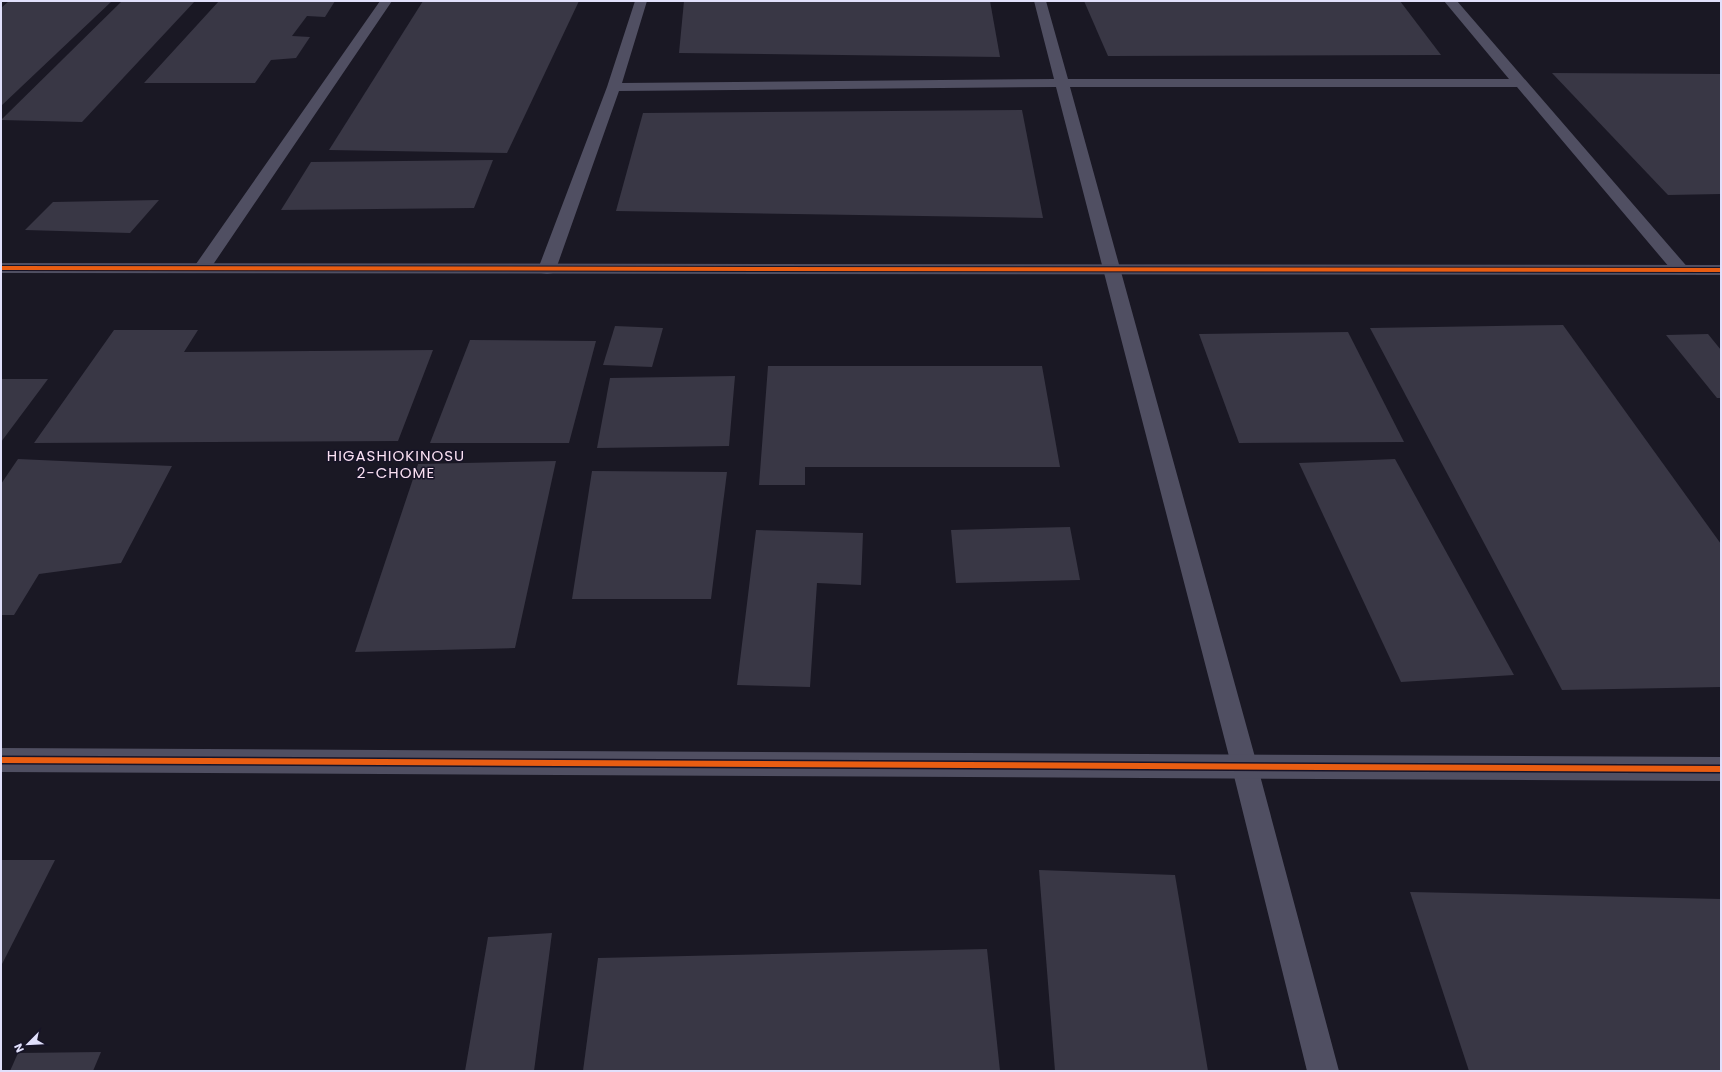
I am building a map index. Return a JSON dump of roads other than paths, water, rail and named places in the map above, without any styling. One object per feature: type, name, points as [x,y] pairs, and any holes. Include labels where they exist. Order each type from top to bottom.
[{"type":"street","points":[[202,268],[386,1]]},
{"type":"street","points":[[547,269],[614,87],[641,1]]},
{"type":"street","points":[[1040,1],[1245,768],[1323,1071]]},
{"type":"street","points":[[1450,1],[1681,270]]},
{"type":"street","points":[[614,87],[1062,83],[1520,83]]},
{"type":"street","points":[[1,268],[1721,270]]},
{"type":"street","points":[[1,760],[1245,768],[1721,769]]},
{"type":"district","name":"HIGASHIOKINOSU 2-CHOME","points":[[396,464]]}]
